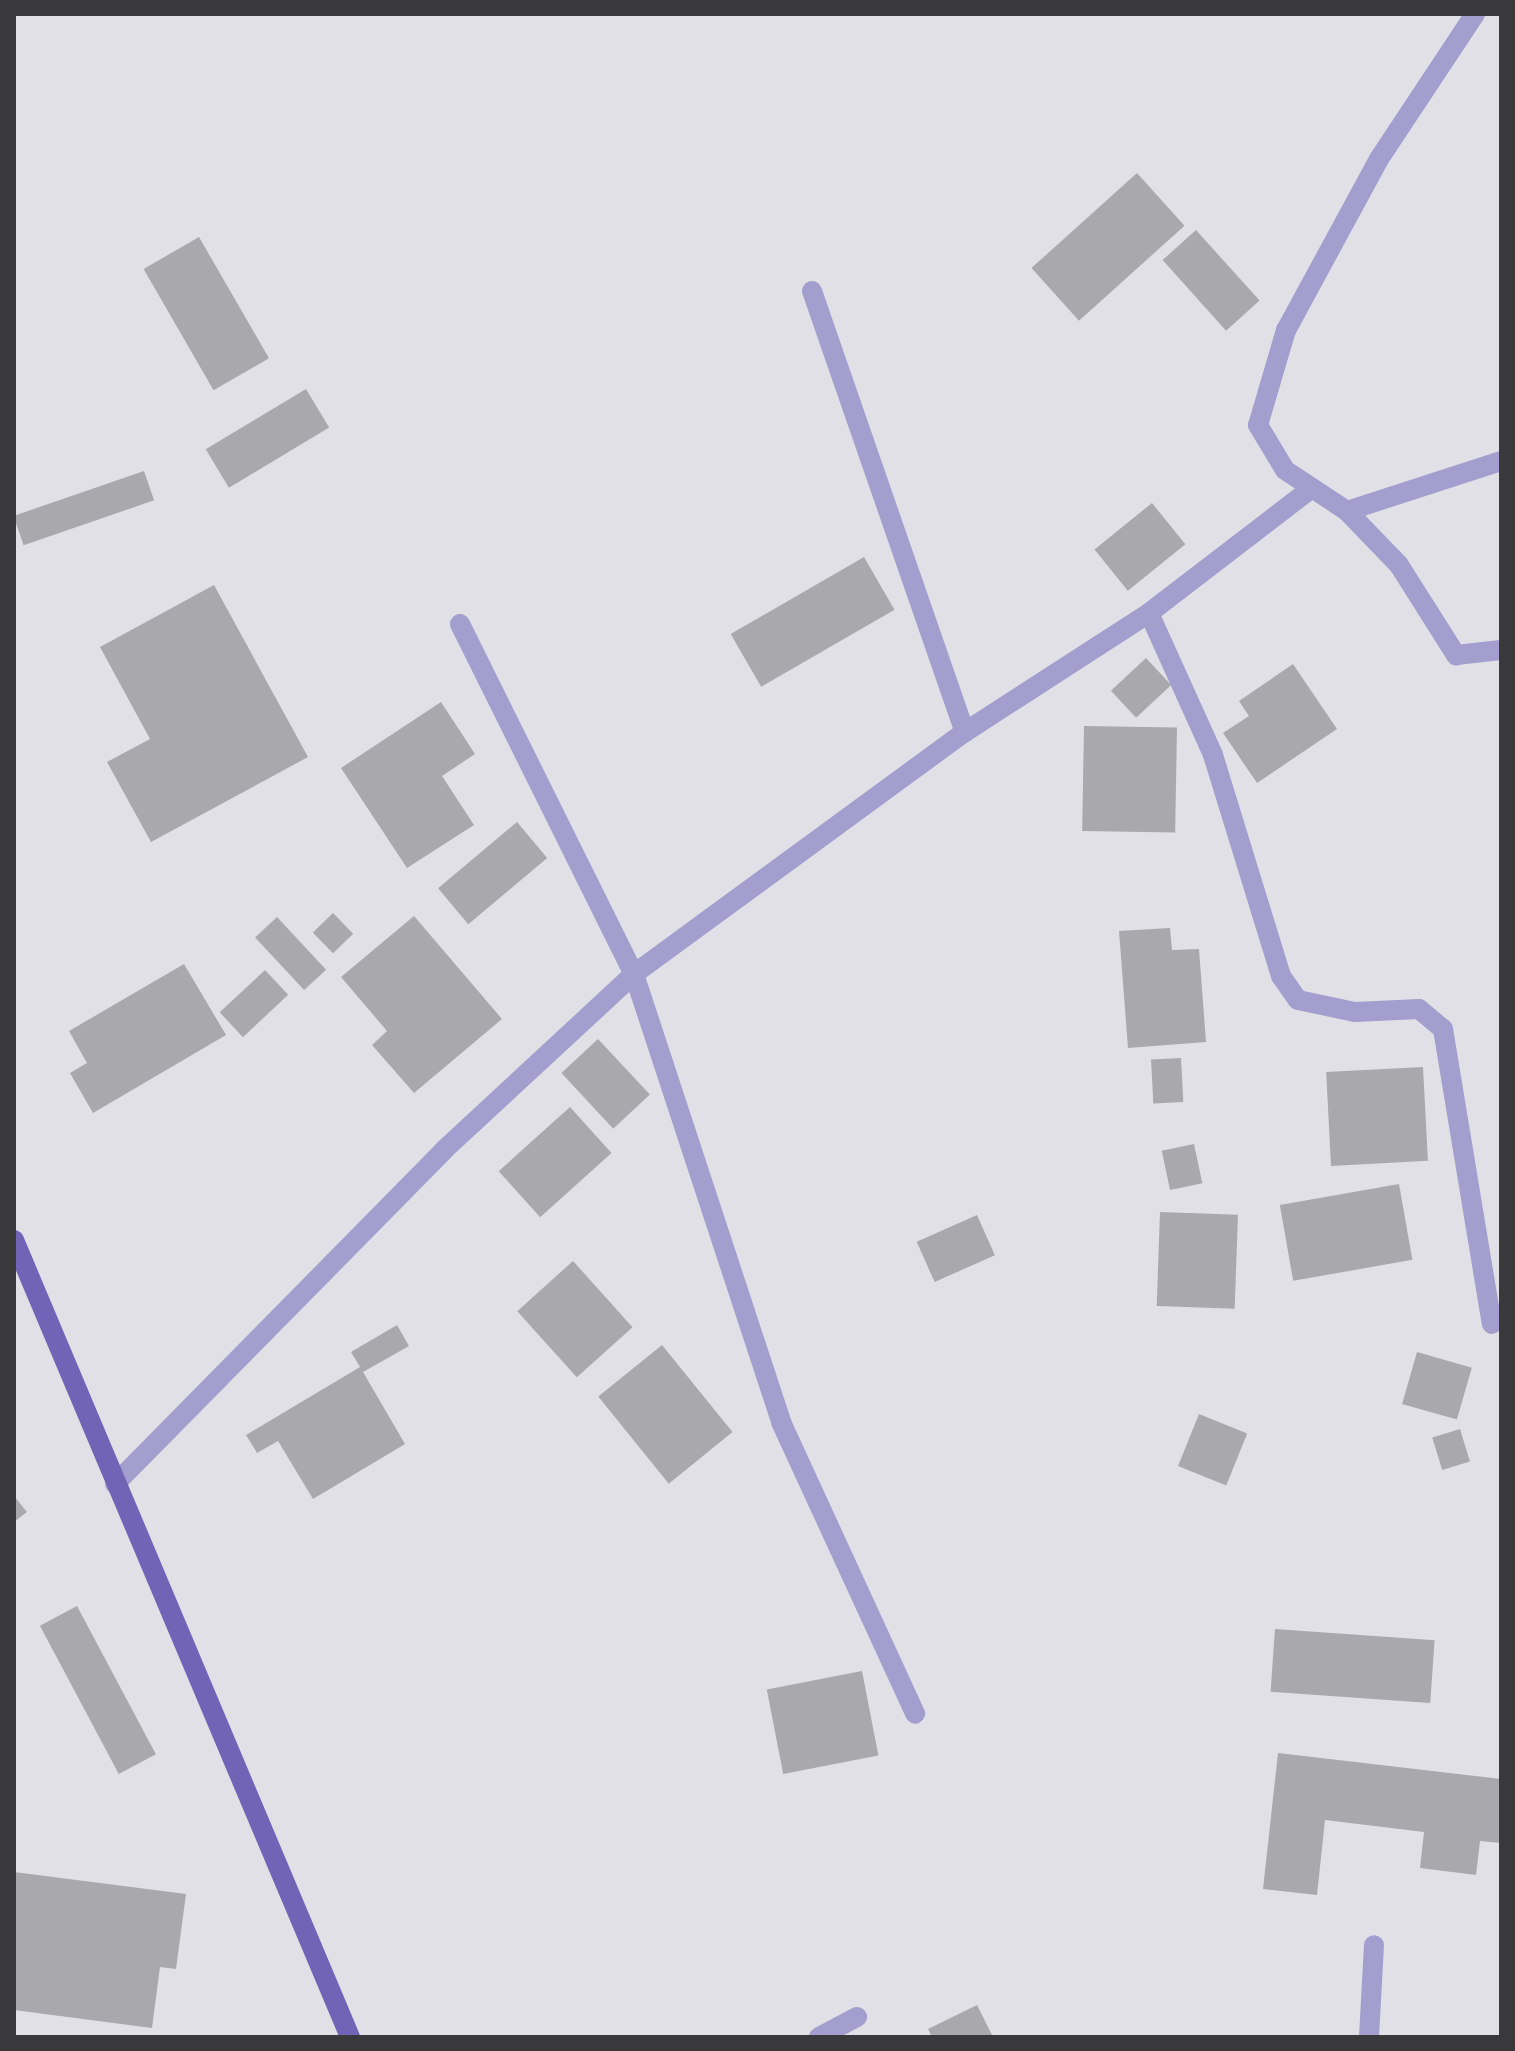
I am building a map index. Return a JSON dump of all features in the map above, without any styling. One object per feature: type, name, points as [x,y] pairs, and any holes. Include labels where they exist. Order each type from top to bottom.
[{"type":"main road","points":[[14,1240],[350,2037]]},
{"type":"street","points":[[1475,14],[1379,159],[1286,330],[1258,425],[1285,470],[1347,511],[1399,565],[1456,655],[1501,650]]},
{"type":"street","points":[[812,291],[965,732]]},
{"type":"street","points":[[1347,511],[1501,461]]},
{"type":"street","points":[[115,1484],[445,1149],[634,974],[965,732],[1149,613],[1312,488]]},
{"type":"street","points":[[1149,613],[1213,755],[1281,976],[1298,1000],[1355,1012],[1419,1009],[1443,1029],[1492,1324]]},
{"type":"street","points":[[460,624],[634,974],[781,1422],[915,1714]]},
{"type":"street","points":[[1369,2037],[1374,1945]]},
{"type":"street","points":[[819,2037],[857,2017]]},
{"type":"building","points":[[1137,173],[1185,226],[1079,321],[1031,268]]},
{"type":"building","points":[[1196,230],[1260,301],[1226,331],[1163,260]]},
{"type":"building","points":[[199,237],[269,358],[214,390],[144,269]]},
{"type":"building","points":[[306,389],[329,428],[229,488],[206,449]]},
{"type":"building","points":[[144,471],[154,500],[24,545],[14,516]]},
{"type":"building","points":[[1152,503],[1185,544],[1128,591],[1094,550]]},
{"type":"building","points":[[864,557],[894,610],[761,687],[731,634]]},
{"type":"building","points":[[214,585],[308,757],[151,842],[107,762],[150,739],[100,647]]},
{"type":"building","points":[[1146,658],[1171,685],[1136,718],[1111,691]]},
{"type":"building","points":[[1293,664],[1337,729],[1257,783],[1223,733],[1249,716],[1239,701]]},
{"type":"building","points":[[441,702],[475,754],[442,776],[474,825],[407,868],[341,768]]},
{"type":"building","points":[[1084,726],[1177,728],[1175,833],[1082,831]]},
{"type":"building","points":[[517,822],[547,858],[468,924],[438,888]]},
{"type":"building","points":[[333,913],[353,934],[333,953],[313,932]]},
{"type":"building","points":[[414,916],[502,1019],[414,1093],[372,1045],[387,1031],[341,977]]},
{"type":"building","points":[[277,917],[326,970],[304,990],[255,937]]},
{"type":"building","points":[[1170,928],[1172,950],[1199,949],[1206,1042],[1128,1048],[1119,931]]},
{"type":"building","points":[[184,964],[226,1035],[93,1113],[70,1073],[87,1063],[69,1031]]},
{"type":"building","points":[[265,970],[288,995],[243,1037],[220,1012]]},
{"type":"building","points":[[598,1039],[650,1095],[613,1129],[561,1073]]},
{"type":"building","points":[[1181,1058],[1183,1102],[1153,1104],[1151,1060]]},
{"type":"building","points":[[1423,1067],[1428,1161],[1331,1166],[1326,1072]]},
{"type":"building","points":[[570,1107],[611,1153],[540,1217],[499,1171]]},
{"type":"building","points":[[1194,1144],[1202,1183],[1170,1190],[1162,1151]]},
{"type":"building","points":[[1399,1184],[1412,1260],[1293,1281],[1280,1205]]},
{"type":"building","points":[[1160,1212],[1238,1215],[1235,1309],[1157,1306]]},
{"type":"building","points":[[977,1215],[995,1255],[935,1282],[917,1242]]},
{"type":"building","points":[[573,1261],[633,1327],[577,1377],[517,1311]]},
{"type":"building","points":[[397,1325],[409,1346],[363,1372],[405,1444],[313,1499],[278,1441],[257,1453],[246,1435],[360,1367],[351,1352]]},
{"type":"building","points":[[662,1345],[732,1432],[669,1484],[598,1397]]},
{"type":"building","points":[[1417,1352],[1472,1368],[1457,1420],[1402,1404]]},
{"type":"building","points":[[1199,1414],[1247,1433],[1226,1485],[1178,1466]]},
{"type":"building","points":[[1460,1429],[1470,1462],[1442,1470],[1432,1437]]},
{"type":"building","points":[[14,1496],[27,1512],[14,1522]]},
{"type":"building","points":[[77,1606],[156,1754],[119,1774],[40,1626]]},
{"type":"building","points":[[1275,1629],[1435,1640],[1430,1703],[1271,1692]]},
{"type":"building","points":[[862,1671],[878,1755],[783,1774],[767,1690]]},
{"type":"building","points":[[1278,1753],[1501,1779],[1501,1843],[1480,1841],[1476,1875],[1420,1868],[1424,1832],[1325,1820],[1317,1895],[1263,1889]]},
{"type":"building","points":[[14,1872],[186,1894],[176,1969],[160,1967],[152,2028],[14,2010]]},
{"type":"building","points":[[977,2005],[993,2037],[932,2037],[928,2029]]}]
